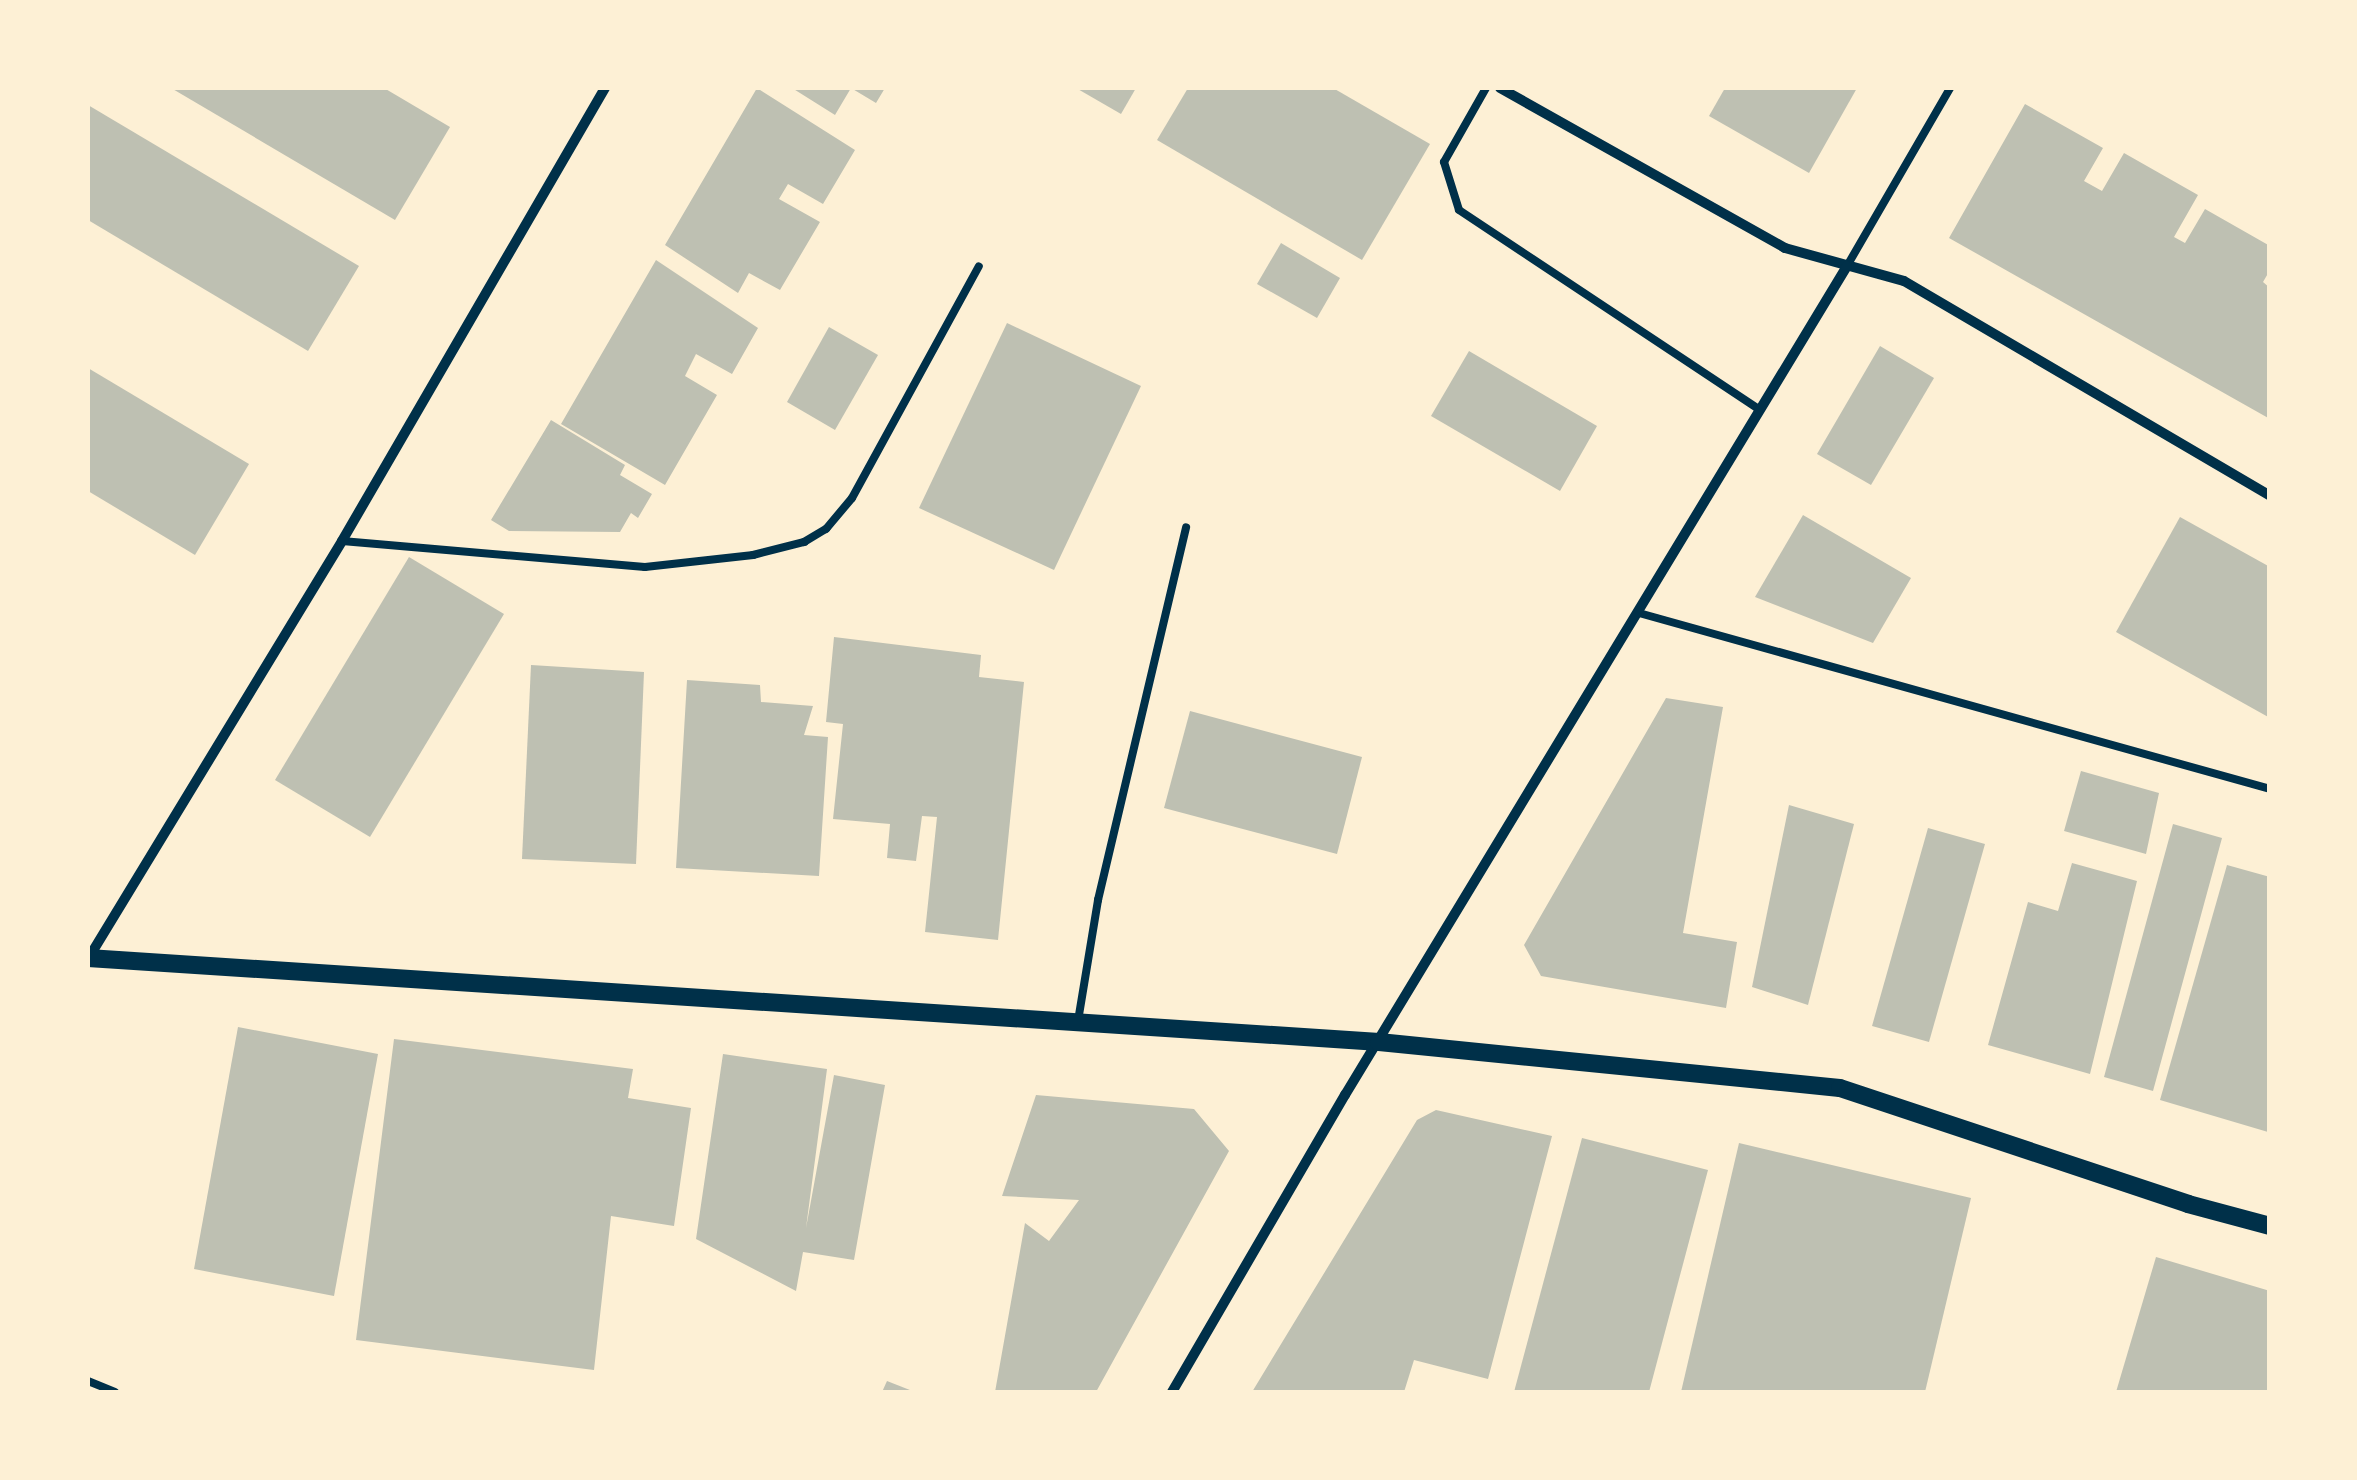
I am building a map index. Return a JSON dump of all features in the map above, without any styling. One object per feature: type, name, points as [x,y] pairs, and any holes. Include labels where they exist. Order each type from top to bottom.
[{"type":"street","points":[[605,88],[342,541],[88,958],[1379,1042],[1840,1088],[2188,1204],[2270,1226]]},
{"type":"street","points":[[1500,88],[1785,248],[1904,281],[2270,496]]},
{"type":"street","points":[[1172,1392],[1758,409],[1848,266]]},
{"type":"lane","points":[[1486,88],[1444,162],[1459,210],[1758,409]]},
{"type":"lane","points":[[1848,266],[1950,88]]},
{"type":"lane","points":[[342,541],[645,567],[753,555],[804,542],[842,513],[979,266]]},
{"type":"lane","points":[[1078,1023],[1098,900],[1186,527]]},
{"type":"lane","points":[[1639,613],[2270,789]]},
{"type":"lane","points":[[88,1380],[115,1392]]},
{"type":"building","points":[[171,88],[384,88],[450,127],[395,220]]},
{"type":"building","points":[[757,88],[855,150],[823,204],[788,184],[779,199],[820,222],[780,290],[749,273],[738,293],[665,245]]},
{"type":"building","points":[[792,88],[851,88],[835,115]]},
{"type":"building","points":[[851,88],[885,88],[876,103]]},
{"type":"building","points":[[1076,88],[1136,88],[1121,114]]},
{"type":"building","points":[[1188,88],[1333,88],[1430,144],[1362,260],[1157,140]]},
{"type":"building","points":[[1725,88],[1857,88],[1809,173],[1709,116]]},
{"type":"building","points":[[2025,104],[2103,148],[2084,181],[2102,191],[2124,153],[2198,195],[2174,237],[2185,243],[2205,209],[2270,246],[2270,270],[2263,282],[2270,288],[2270,419],[1949,238]]},
{"type":"building","points":[[88,105],[359,266],[308,351],[88,220]]},
{"type":"building","points":[[1281,243],[1340,278],[1317,318],[1257,284]]},
{"type":"building","points":[[656,260],[758,328],[732,374],[696,354],[685,376],[717,395],[665,485],[561,424]]},
{"type":"building","points":[[1007,323],[1141,386],[1054,570],[919,508]]},
{"type":"building","points":[[829,327],[878,355],[835,430],[787,402]]},
{"type":"building","points":[[1880,346],[1934,378],[1871,485],[1817,454]]},
{"type":"building","points":[[1469,351],[1597,426],[1560,491],[1431,416]]},
{"type":"building","points":[[88,368],[249,464],[195,555],[88,491]]},
{"type":"building","points":[[551,420],[625,465],[620,475],[652,494],[638,518],[631,513],[620,532],[509,531],[491,520]]},
{"type":"building","points":[[1803,515],[1911,578],[1873,643],[1755,597]]},
{"type":"building","points":[[2180,517],[2270,567],[2270,718],[2116,632]]},
{"type":"building","points":[[409,557],[504,614],[370,837],[275,780]]},
{"type":"building","points":[[834,637],[981,655],[979,677],[1024,682],[998,940],[925,932],[937,817],[922,816],[916,861],[887,858],[890,824],[833,819],[843,724],[826,722]]},
{"type":"building","points":[[531,665],[644,672],[636,864],[522,859]]},
{"type":"building","points":[[687,680],[760,685],[761,702],[813,706],[804,735],[828,737],[819,876],[676,868]]},
{"type":"building","points":[[1666,698],[1723,707],[1683,933],[1737,942],[1726,1008],[1541,976],[1524,945]]},
{"type":"building","points":[[1190,711],[1362,757],[1337,854],[1164,808]]},
{"type":"building","points":[[2081,771],[2159,793],[2146,854],[2064,831]]},
{"type":"building","points":[[1789,805],[1854,824],[1808,1005],[1752,987]]},
{"type":"building","points":[[2173,824],[2222,838],[2153,1091],[2104,1077]]},
{"type":"building","points":[[1928,828],[1985,844],[1929,1042],[1872,1026]]},
{"type":"building","points":[[2072,863],[2137,881],[2090,1074],[1988,1045],[2028,902],[2058,911]]},
{"type":"building","points":[[2227,865],[2270,877],[2268,1132],[2160,1100]]},
{"type":"building","points":[[238,1027],[378,1054],[334,1296],[194,1269]]},
{"type":"building","points":[[394,1039],[633,1069],[628,1098],[691,1108],[674,1226],[611,1216],[594,1370],[356,1340]]},
{"type":"building","points":[[723,1054],[827,1069],[806,1228],[834,1075],[885,1085],[854,1260],[803,1252],[796,1291],[696,1239]]},
{"type":"building","points":[[1036,1095],[1194,1109],[1229,1151],[1096,1392],[995,1392],[1025,1223],[1049,1241],[1079,1200],[1002,1196]]},
{"type":"building","points":[[1436,1110],[1552,1136],[1488,1379],[1414,1360],[1404,1392],[1252,1392],[1417,1120]]},
{"type":"building","points":[[1582,1138],[1708,1170],[1649,1392],[1514,1392]]},
{"type":"building","points":[[1739,1143],[1971,1198],[1925,1392],[1681,1392]]},
{"type":"building","points":[[2156,1257],[2270,1291],[2270,1392],[2116,1392]]},
{"type":"building","points":[[887,1381],[915,1392],[882,1392]]}]
